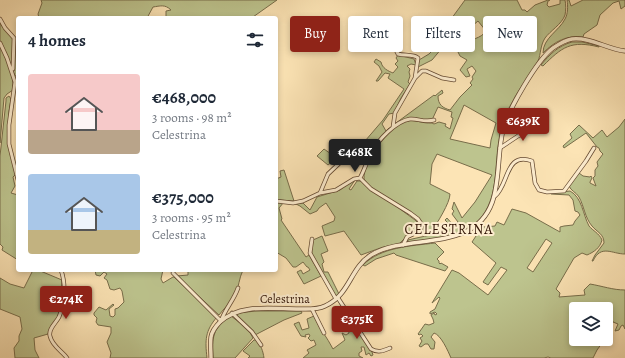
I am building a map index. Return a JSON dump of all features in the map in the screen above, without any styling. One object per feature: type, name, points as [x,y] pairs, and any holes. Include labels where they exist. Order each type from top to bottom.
[{"type":"street","points":[[0,19],[5,28],[14,38],[16,44],[12,71]]},
{"type":"street","points":[[495,196],[503,130],[509,114],[540,62],[553,48],[572,39],[587,40],[625,51]]},
{"type":"street","points":[[0,44],[12,71],[15,82],[9,125],[9,144],[16,172]]},
{"type":"street","points":[[397,52],[403,56],[416,56],[418,58],[415,78]]},
{"type":"street","points":[[394,127],[397,107],[419,73],[426,71],[442,78],[454,80]]},
{"type":"street","points":[[360,178],[371,152],[379,141],[394,127],[409,119],[424,122],[434,120]]},
{"type":"street","points":[[500,148],[518,136],[541,126]]},
{"type":"street","points":[[337,299],[344,292],[357,270],[366,260],[377,252],[450,238],[466,232],[477,225],[488,211],[512,165],[519,160],[527,159],[532,161],[535,183],[539,190],[547,192],[564,191],[586,162],[594,148]]},
{"type":"street","points":[[320,193],[328,174],[348,155]]},
{"type":"street","points":[[278,200],[293,202],[303,201],[320,193],[336,190],[354,179],[360,178]]},
{"type":"street","points":[[360,178],[371,189],[410,213],[421,222],[422,225],[420,231],[407,237],[402,246]]},
{"type":"street","points":[[312,239],[310,253],[337,299],[371,349],[376,352],[381,352],[390,348]]},
{"type":"street","points":[[62,272],[64,285],[60,315],[50,331],[50,335],[53,343],[67,358]]},
{"type":"street","points":[[173,273],[221,321]]},
{"type":"street","name":"Celestrina","points":[[221,321],[224,312],[230,305],[238,288]]},
{"type":"street","name":"Celestrina","points":[[211,358],[211,337],[214,329],[221,321],[232,313],[250,309],[312,309],[325,306],[337,299]]},
{"type":"street","points":[[312,309],[324,333]]},
{"type":"street","points":[[232,313],[252,332],[261,345]]},
{"type":"green space","points":[[41,0],[277,0],[254,16],[166,16],[166,11],[171,10],[162,6],[153,7],[148,16],[38,16],[42,3]]},
{"type":"green space","points":[[465,0],[517,0],[522,10],[527,12],[535,5],[548,0],[550,0],[548,1],[547,5],[549,7],[560,4],[560,0],[565,0],[565,15],[559,24],[545,38],[538,61],[516,96],[504,119],[501,127],[493,192],[485,211],[479,220],[463,231],[445,237],[407,243],[408,240],[444,232],[450,225],[445,220],[447,218],[454,226],[458,222],[452,214],[454,211],[452,209],[454,202],[462,218],[475,202],[492,175],[437,154],[432,164],[430,184],[450,194],[443,213],[432,231],[422,235],[423,227],[417,218],[369,186],[364,179],[372,154],[385,137],[400,124],[407,121],[434,124],[439,122],[446,124],[445,126],[450,129],[453,118],[451,117],[452,112],[438,107],[432,120],[408,119],[396,126],[395,122],[396,123],[442,90],[443,93],[438,96],[439,102],[443,107],[450,110],[472,85],[470,83],[476,71],[472,66],[467,69],[470,76],[466,77],[460,70],[467,60],[460,56],[458,52],[475,52],[475,38],[483,35],[483,52],[537,52],[537,16],[483,16],[483,27],[478,21],[475,24],[475,16],[453,16]],"holes":[[[464,105],[496,123],[490,148],[450,139]]]},
{"type":"green space","points":[[567,0],[569,0],[571,6],[583,0],[625,0],[625,6],[621,9],[619,1],[613,3],[600,15],[597,25],[584,34],[583,37],[566,38],[552,45],[543,53],[548,39],[566,17],[568,10]]},
{"type":"green space","points":[[0,22],[15,41],[16,76],[15,76],[0,41]]},
{"type":"green space","points":[[572,42],[582,42],[599,47],[581,44],[574,45],[562,50],[543,66],[541,65],[555,51]]},
{"type":"green space","points":[[0,46],[10,67],[13,90],[4,98],[0,143]]},
{"type":"green space","points":[[431,52],[439,52],[432,60],[418,67],[419,60]]},
{"type":"green space","points":[[398,55],[414,59],[416,65],[411,64],[407,66],[410,69],[408,82],[410,84],[394,113],[389,114],[382,124],[386,131],[389,128],[391,129],[370,155],[359,148],[383,120],[404,89],[388,78],[390,74],[385,73],[378,81],[376,81],[382,72],[379,66],[374,62],[376,59],[381,62],[386,69],[393,73],[398,67],[395,64],[398,61],[396,58]]},
{"type":"green space","points":[[9,96],[11,99],[8,143],[16,174],[13,177],[15,186],[11,193],[16,194],[16,259],[2,250],[3,247],[0,244],[0,156],[6,98]]},
{"type":"green space","points":[[625,119],[625,254],[603,251],[592,261],[604,243],[604,240],[602,235],[590,223],[579,197],[569,186],[579,173],[583,176],[591,176],[592,178],[590,183],[596,186],[593,178],[595,176],[595,170],[598,166],[597,162],[603,154],[586,133],[564,148],[563,146],[572,138],[570,134],[579,125],[593,138],[602,130],[607,137],[619,127]]},
{"type":"green space","points":[[324,149],[341,161],[337,164],[332,162],[328,165],[317,156]]},
{"type":"green space","points":[[284,170],[294,201],[278,200],[278,178],[281,177],[280,171]]},
{"type":"green space","points":[[355,180],[349,189],[351,190],[357,181],[362,181],[415,220],[420,225],[419,232],[405,238],[399,244],[383,247],[361,255],[344,231],[325,236],[322,226],[334,221],[335,217],[326,203],[317,211],[310,214],[294,203],[303,203],[310,210],[317,197],[340,190]]},
{"type":"green space","points":[[570,191],[574,194],[580,202],[589,226],[602,240],[592,253],[587,255],[582,253],[574,258],[556,289],[560,293],[559,297],[585,295],[584,290],[590,284],[612,289],[625,290],[625,329],[623,325],[619,330],[615,331],[618,324],[613,322],[613,302],[569,302],[569,346],[600,346],[593,358],[451,358],[442,340],[437,334],[434,333],[431,337],[435,342],[434,349],[431,349],[428,344],[421,347],[419,346],[422,341],[420,338],[423,336],[418,334],[425,324],[429,325],[434,323],[431,315],[434,313],[435,315],[437,314],[435,312],[430,314],[430,312],[435,309],[440,298],[439,297],[432,303],[452,270],[459,273],[488,295],[507,270],[501,267],[488,285],[483,282],[496,263],[472,242],[478,233],[480,225],[484,227],[495,226],[497,222],[504,225],[512,209],[526,213],[560,232],[560,227],[573,225],[580,215],[575,211],[573,200],[569,195],[551,194]],"holes":[[[546,239],[552,243],[533,272],[527,268]]]},
{"type":"green space","points":[[278,201],[284,202],[279,208],[281,220],[306,257],[309,255],[321,276],[304,284],[297,272],[301,270],[303,274],[310,270],[308,267],[303,262],[296,267],[293,267],[286,258],[278,253]]},
{"type":"green space","points":[[322,236],[328,251],[321,254],[324,262],[322,264],[324,272],[328,272],[339,294],[336,297],[312,255],[311,244],[313,240]]},
{"type":"green space","points":[[435,243],[444,252],[437,259],[440,264],[441,263],[448,267],[445,271],[396,255],[394,253],[376,259],[365,266],[363,265],[378,254],[387,251],[397,248]]},
{"type":"green space","points":[[32,272],[43,272],[62,280],[60,310],[57,318],[48,334],[34,338],[35,350],[39,358],[15,358],[14,348],[19,341],[19,336],[22,329],[20,317],[0,309],[0,278],[10,284],[24,288]]},
{"type":"green space","points":[[95,272],[104,272],[100,276],[96,275]]},
{"type":"green space","points":[[104,272],[163,272],[161,279],[163,283],[174,277],[217,317],[208,331],[206,346],[207,358],[110,358],[111,353],[107,342],[111,333],[111,327],[98,325],[96,322],[97,318],[94,313],[99,307],[106,310],[113,304],[114,305],[109,309],[110,316],[113,317],[115,315],[115,309],[124,302],[120,288],[114,290],[110,289],[107,280],[104,278],[107,274]]},
{"type":"green space","points":[[188,272],[242,272],[232,301],[219,315],[177,276],[188,275]]},
{"type":"green space","points":[[256,311],[301,311],[302,313],[284,320],[255,335],[236,316],[238,313]]},
{"type":"green space","points":[[231,316],[248,329],[253,338],[235,358],[213,358],[214,334],[220,325]]},
{"type":"green space","points":[[314,316],[333,349],[345,340],[342,333],[346,335],[349,333],[348,328],[354,325],[373,355],[371,356],[369,353],[366,355],[364,347],[361,347],[362,351],[359,353],[359,356],[363,358],[303,358],[309,353],[307,350],[316,345],[314,340],[311,341],[308,338],[310,336],[309,334],[305,335],[306,337],[301,336],[294,324],[299,322],[302,330],[309,328],[307,319]]},
{"type":"green space","points":[[254,340],[256,340],[260,346],[264,358],[248,358],[250,356],[243,351]]},
{"type":"district","name":"CELESTRINA","points":[[449,229]]}]
